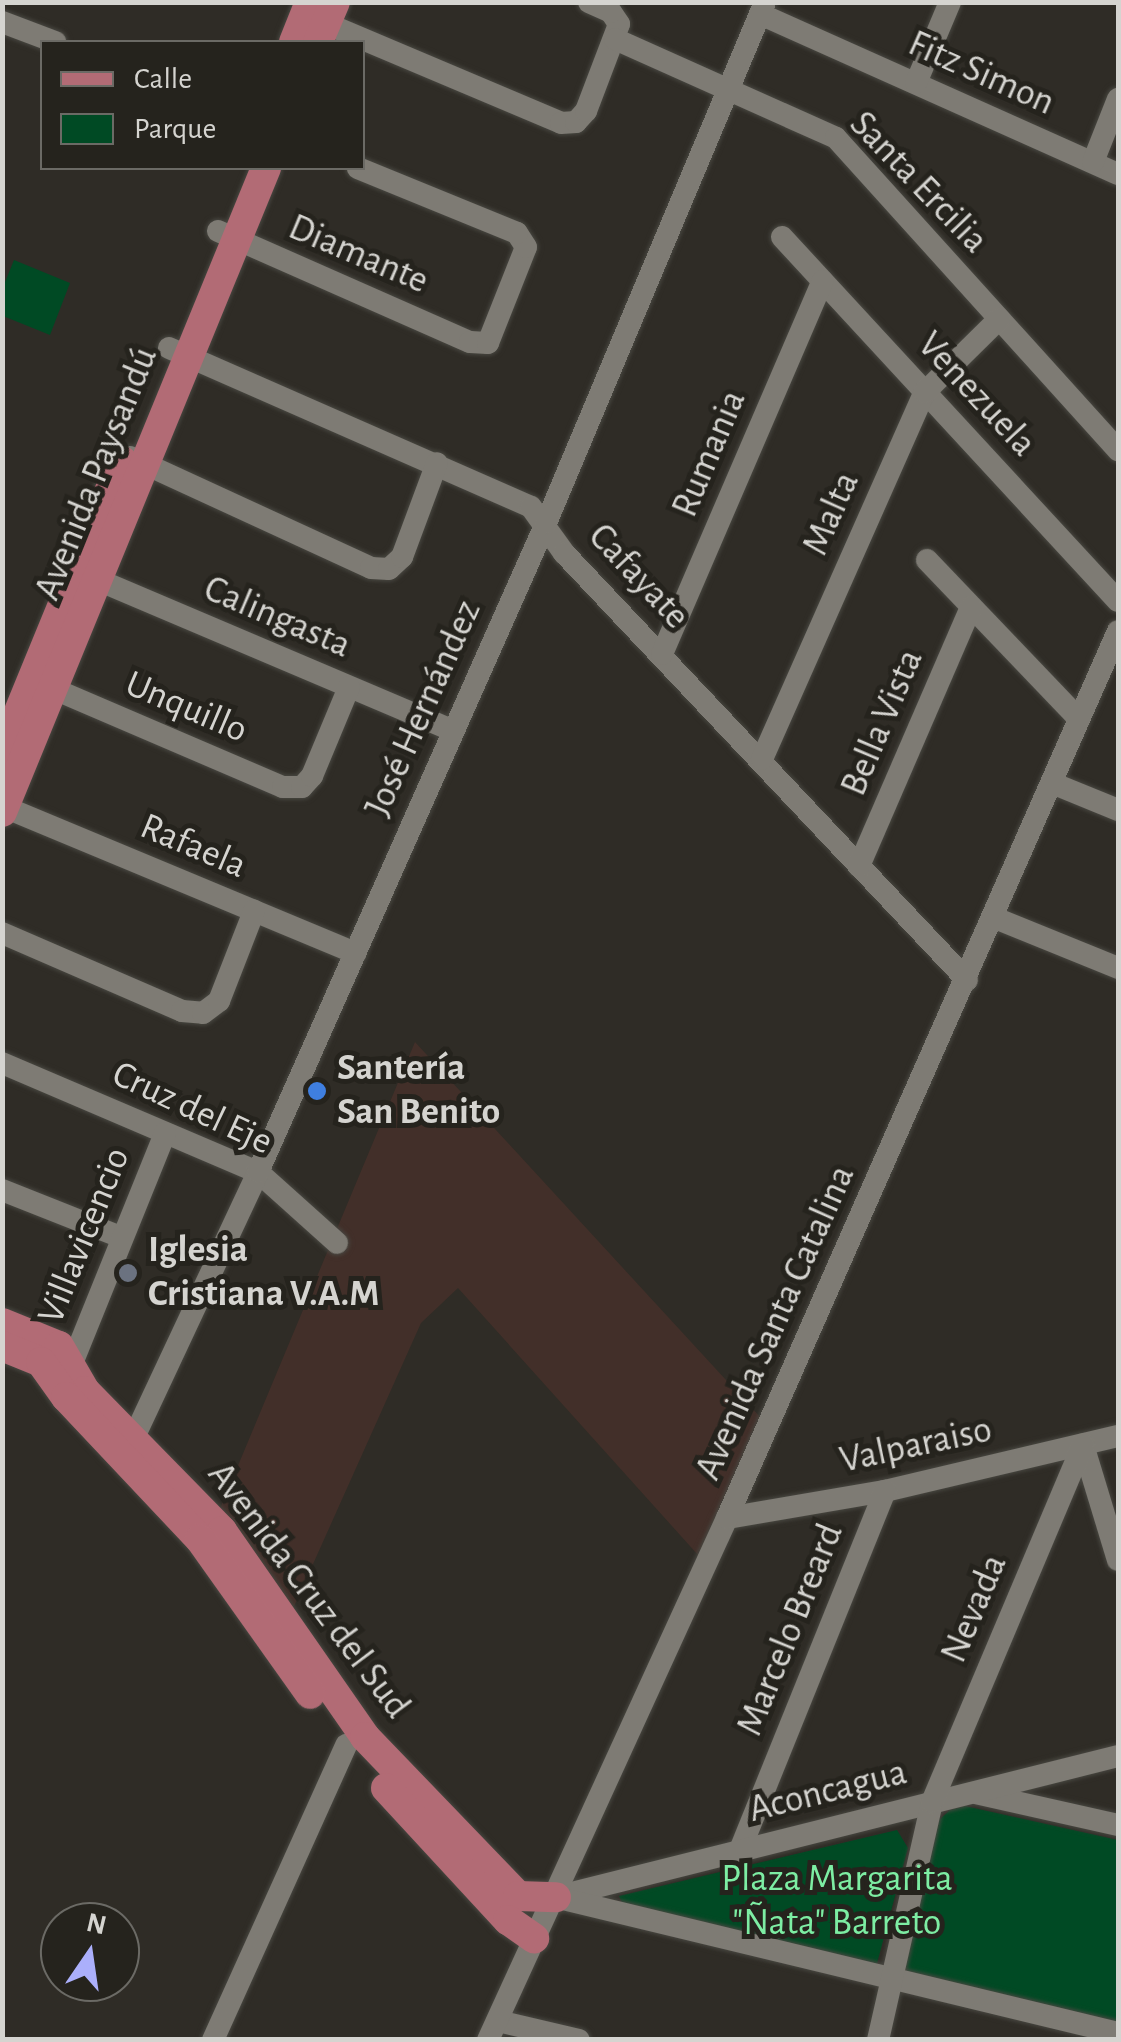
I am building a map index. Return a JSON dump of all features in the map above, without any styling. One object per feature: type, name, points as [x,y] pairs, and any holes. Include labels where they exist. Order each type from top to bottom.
[{"type":"main road","name":"Avenida Paysandú","points":[[228,236],[244,170]]},
{"type":"main road","name":"Avenida Paysandú","points":[[3,808],[43,685],[86,575],[228,236],[265,170]]},
{"type":"main road","name":"Avenida Paysandú","points":[[2,753],[43,685]]},
{"type":"main road","name":"Avenida Cruz del Sud","points":[[2,1322],[60,1346],[84,1391],[200,1539],[346,1744],[508,1920],[534,1938]]},
{"type":"main road","name":"Avenida Cruz del Sud","points":[[2,1346],[40,1362],[66,1397],[222,1532],[365,1737],[518,1896],[556,1897]]},
{"type":"street","name":"Santa Ercilia","points":[[589,2],[611,12],[616,32],[728,90],[836,138],[1118,450]]},
{"type":"street","points":[[916,83],[950,2]]},
{"type":"street","name":"Fitz Simon","points":[[763,8],[916,83],[1118,174]]},
{"type":"street","name":"José Hernández","points":[[129,1449],[258,1172],[546,523],[763,8]]},
{"type":"street","points":[[315,21],[361,40]]},
{"type":"street","points":[[2,22],[50,40]]},
{"type":"street","points":[[365,42],[561,123],[576,122],[586,112],[616,32]]},
{"type":"street","points":[[1093,162],[1118,99]]},
{"type":"street","name":"Diamante","points":[[228,236],[470,342],[488,342],[526,247],[517,233],[363,170]]},
{"type":"street","name":"Venezuela","points":[[782,236],[1118,601]]},
{"type":"street","name":"Rumania","points":[[662,654],[823,281]]},
{"type":"street","name":"Malta","points":[[762,759],[925,392],[999,320]]},
{"type":"street","name":"Cafayate","points":[[179,352],[532,507],[564,553],[967,980]]},
{"type":"street","points":[[134,459],[370,568],[389,569],[402,557],[437,463]]},
{"type":"street","points":[[927,560],[1079,719]]},
{"type":"street","name":"Calingasta","points":[[86,575],[451,730]]},
{"type":"street","name":"Bella Vista","points":[[859,866],[971,607]]},
{"type":"street","name":"Avenida Santa Catalina","points":[[493,2030],[728,1518],[1079,719],[1116,643]]},
{"type":"street","name":"Unquillo","points":[[43,685],[283,786],[302,786],[312,776],[349,688]]},
{"type":"street","points":[[1052,782],[1118,810]]},
{"type":"street","name":"Rafaela","points":[[3,808],[356,952]]},
{"type":"street","points":[[2,933],[182,1010],[203,1013],[219,1001],[254,911]]},
{"type":"street","points":[[994,918],[1118,968]]},
{"type":"street","name":"Cruz del Eje","points":[[2,1063],[258,1172],[337,1243]]},
{"type":"street","name":"Villavicencio","points":[[70,1366],[165,1133]]},
{"type":"street","points":[[2,1190],[121,1238]]},
{"type":"street","name":"Valparaiso","points":[[728,1518],[885,1491],[1118,1436]]},
{"type":"street","points":[[1084,1445],[1118,1560]]},
{"type":"street","name":"Nevada","points":[[878,2040],[932,1802],[1084,1445]]},
{"type":"street","name":"Marcelo Breard","points":[[740,1850],[885,1491]]},
{"type":"street","points":[[213,2040],[346,1744]]},
{"type":"street","name":"Aconcagua","points":[[556,1897],[1118,1756]]},
{"type":"street","points":[[970,1792],[1118,1824]]},
{"type":"street","points":[[556,1897],[1118,2033]]},
{"type":"street","points":[[493,2030],[579,2040]]},
{"type":"shaded area","points":[[415,1042],[761,1418],[698,1555],[458,1288],[421,1323],[292,1611],[219,1511]]},
{"type":"green space","points":[[14,260],[70,283],[50,335],[3,316],[3,287]]},
{"type":"green space","name":"Plaza Margarita \"Ñata\" Barreto","points":[[965,1806],[1118,1840],[1118,2027],[911,1980],[903,1968],[939,1820],[950,1810]]},
{"type":"green space","name":"Plaza Margarita \"Ñata\" Barreto","points":[[897,1830],[908,1848],[876,1967],[625,1909],[619,1896]]},
{"type":"place","name":"Santería San Benito","points":[[317,1091]]},
{"type":"place","name":"Iglesia Cristiana V.A.M","points":[[128,1273]]}]
